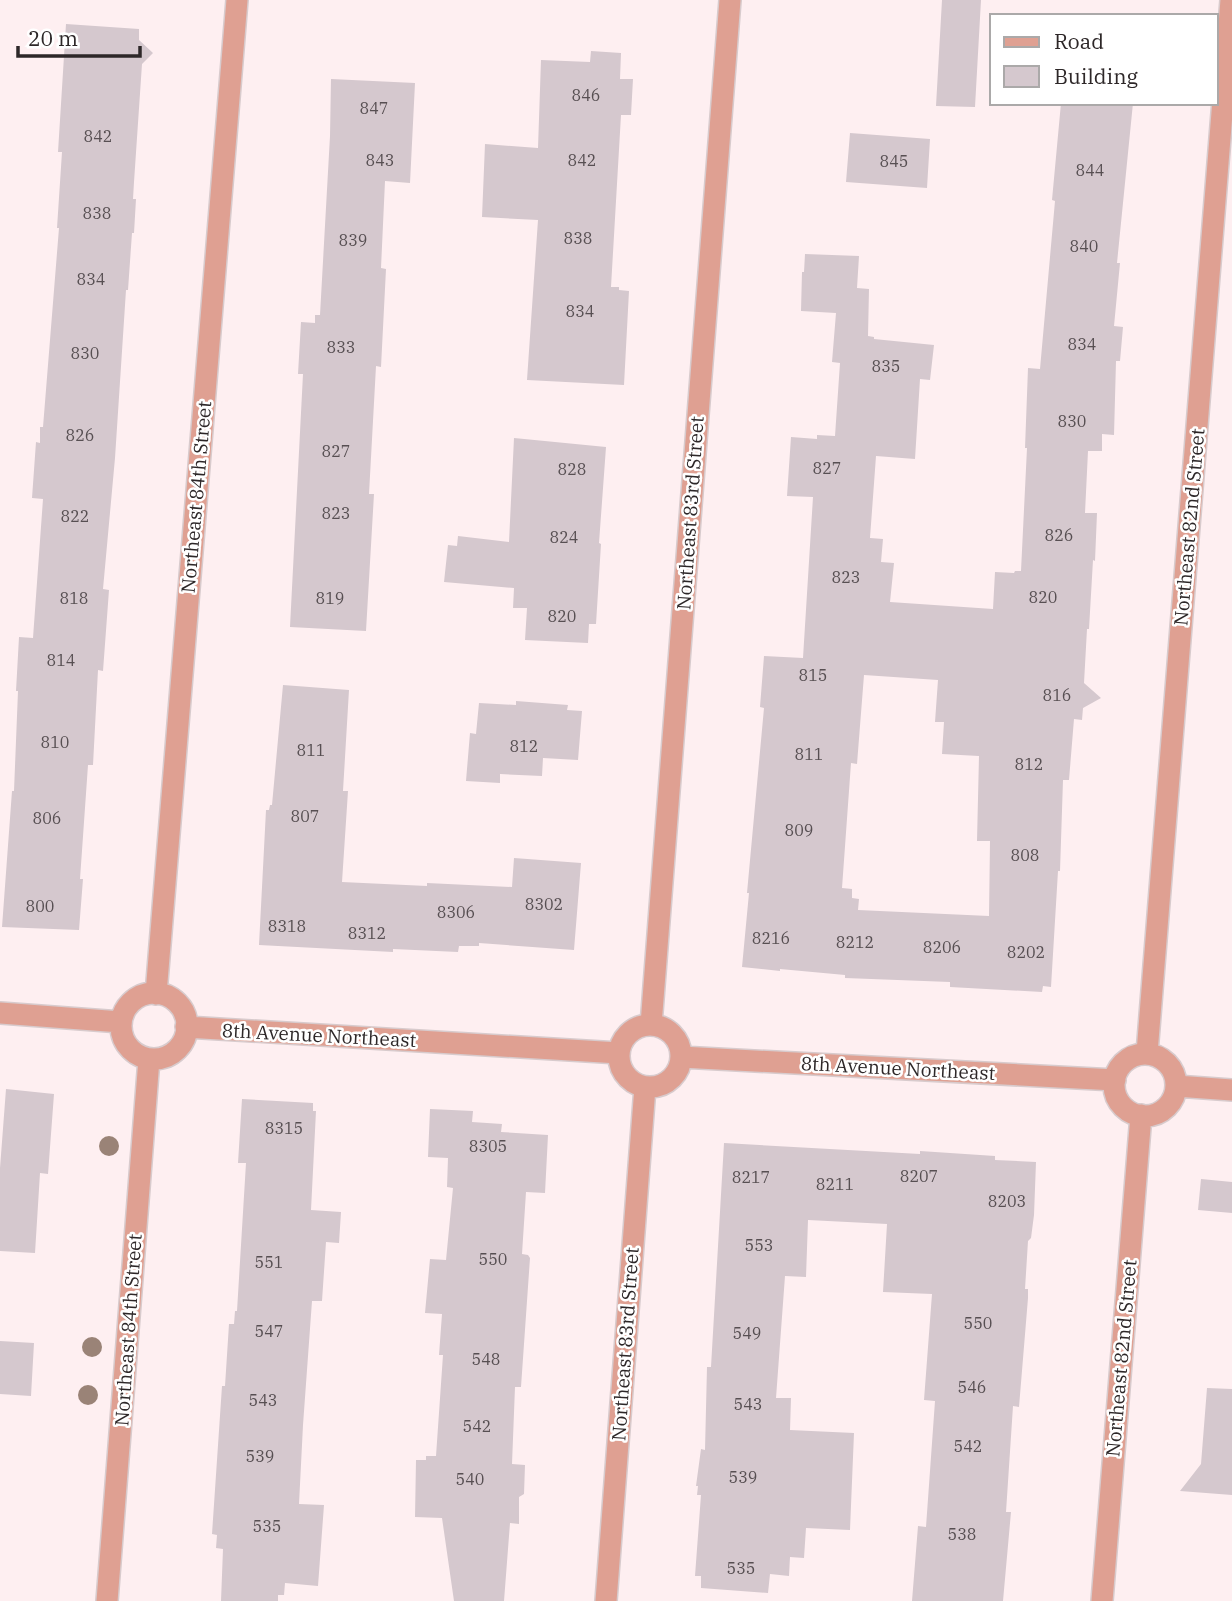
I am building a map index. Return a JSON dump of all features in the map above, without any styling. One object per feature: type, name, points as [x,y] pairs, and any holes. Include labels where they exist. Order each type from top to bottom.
[{"type":"street","name":"Northeast 84th Street","points":[[156,994],[237,0]]},
{"type":"street","name":"Northeast 83rd Street","points":[[651,1025],[730,0]]},
{"type":"street","name":"Northeast 82nd Street","points":[[1147,1053],[1231,0]]},
{"type":"street","points":[[149,993],[156,994],[170,998],[179,1005],[184,1014],[186,1035],[174,1052],[165,1058],[149,1059],[127,1046],[122,1036],[121,1021],[129,1004],[138,997],[149,993]]},
{"type":"street","points":[[0,1013],[121,1021]]},
{"type":"street","points":[[651,1025],[665,1028],[673,1035],[681,1057],[676,1074],[659,1087],[645,1087],[629,1080],[619,1063],[621,1043],[628,1034],[636,1028],[651,1025]]},
{"type":"street","name":"8th Avenue Northeast","points":[[186,1027],[619,1053]]},
{"type":"street","points":[[1147,1053],[1162,1058],[1170,1065],[1177,1083],[1172,1102],[1165,1109],[1147,1116],[1128,1111],[1121,1104],[1115,1094],[1115,1080],[1116,1073],[1130,1057],[1147,1053]]},
{"type":"street","name":"8th Avenue Northeast","points":[[681,1057],[1115,1080]]},
{"type":"street","name":"Northeast 84th Street","points":[[107,1601],[149,1059]]},
{"type":"street","points":[[1176,1086],[1232,1090]]},
{"type":"street","name":"Northeast 83rd Street","points":[[606,1601],[645,1087]]},
{"type":"street","name":"Northeast 82nd Street","points":[[1102,1601],[1141,1115]]},
{"type":"building","points":[[942,0],[981,0],[975,107],[936,106]]},
{"type":"building","points":[[66,24],[139,29],[139,40],[153,53],[142,64],[133,199],[136,199],[134,233],[126,290],[103,589],[109,590],[103,671],[98,670],[93,765],[88,765],[79,930],[2,927],[14,791],[19,637],[33,638],[43,499],[32,498],[36,442],[40,443],[40,427],[43,427],[59,228],[62,152],[58,152]]},
{"type":"building","points":[[591,51],[621,53],[620,79],[633,79],[631,115],[621,115],[611,287],[629,291],[624,385],[527,380],[538,220],[482,217],[485,144],[538,148],[541,60],[590,62]]},
{"type":"building","points":[[331,79],[415,83],[410,183],[385,181],[381,268],[386,269],[381,367],[376,366],[369,494],[374,494],[366,631],[290,627],[303,374],[298,374],[301,322],[315,323],[315,315],[320,315]]},
{"type":"building","points":[[1061,105],[1133,105],[1117,263],[1120,263],[1114,326],[1123,327],[1120,361],[1116,361],[1114,435],[1102,434],[1102,451],[1088,451],[1085,513],[1097,513],[1084,683],[1101,698],[1083,708],[1082,720],[1074,719],[1069,780],[1063,780],[1060,871],[1051,987],[1043,986],[1042,992],[950,987],[950,982],[845,978],[845,975],[742,967],[764,708],[760,707],[764,656],[803,658],[813,497],[787,496],[791,437],[817,439],[817,435],[835,436],[840,363],[832,362],[836,313],[801,311],[805,254],[859,256],[857,288],[869,289],[868,336],[874,339],[934,345],[930,380],[920,379],[915,459],[876,456],[870,538],[883,539],[881,562],[894,563],[890,602],[993,609],[995,572],[1021,571],[1028,368],[1040,369],[1055,201],[1052,200]],"holes":[[[864,675],[938,680],[935,722],[944,722],[942,754],[979,756],[977,841],[990,841],[989,916],[858,910],[859,899],[852,898],[852,889],[842,888],[851,763],[857,764]]]},
{"type":"building","points":[[850,133],[930,139],[927,188],[846,182]]},
{"type":"building","points":[[514,438],[606,447],[596,624],[589,624],[588,643],[525,640],[527,608],[513,608],[514,588],[444,582],[448,545],[457,546],[458,536],[509,542]]},
{"type":"building","points":[[283,685],[349,690],[343,791],[348,791],[342,882],[512,887],[514,858],[581,863],[574,950],[479,943],[479,946],[459,946],[458,952],[393,949],[393,952],[259,945],[266,810],[272,805]]},
{"type":"building","points":[[516,701],[568,705],[567,710],[582,711],[578,760],[543,758],[542,776],[500,774],[500,783],[466,781],[470,733],[476,734],[479,703],[516,705]]},
{"type":"building","points":[[6,1089],[54,1094],[48,1174],[40,1173],[35,1253],[0,1251],[0,1168]]},
{"type":"building","points":[[242,1099],[313,1103],[313,1111],[316,1111],[311,1210],[341,1212],[339,1243],[326,1242],[322,1301],[312,1301],[303,1425],[299,1504],[324,1505],[318,1586],[285,1583],[284,1595],[278,1595],[278,1601],[221,1601],[223,1549],[216,1548],[217,1535],[212,1534],[222,1386],[225,1386],[229,1324],[234,1324],[237,1311],[246,1163],[238,1163]]},
{"type":"building","points":[[430,1109],[473,1111],[472,1122],[502,1124],[501,1132],[548,1135],[545,1193],[526,1192],[522,1254],[530,1258],[521,1387],[515,1387],[512,1464],[525,1465],[524,1494],[519,1497],[519,1524],[510,1523],[504,1601],[454,1601],[442,1518],[415,1517],[416,1460],[436,1456],[443,1355],[439,1355],[442,1314],[425,1313],[430,1259],[446,1260],[453,1188],[447,1187],[448,1158],[428,1157]]},
{"type":"building","points":[[724,1143],[920,1154],[920,1151],[995,1156],[995,1160],[1036,1162],[1034,1215],[1031,1238],[1028,1241],[1025,1289],[1028,1289],[1028,1298],[1019,1407],[1013,1406],[1006,1512],[1011,1512],[1003,1601],[912,1601],[918,1526],[926,1527],[935,1401],[924,1400],[932,1294],[883,1292],[887,1224],[808,1220],[806,1277],[785,1276],[776,1398],[791,1398],[790,1430],[854,1433],[850,1530],[806,1528],[804,1558],[790,1557],[789,1576],[770,1574],[768,1593],[701,1588],[701,1576],[695,1576],[701,1495],[697,1495],[696,1486],[701,1449],[705,1450],[707,1367],[711,1367]]},
{"type":"building","points":[[1201,1179],[1232,1182],[1232,1213],[1198,1210]]},
{"type":"building","points":[[0,1341],[34,1343],[31,1396],[0,1394]]},
{"type":"building","points":[[1207,1388],[1232,1389],[1232,1495],[1180,1491],[1201,1464]]}]
